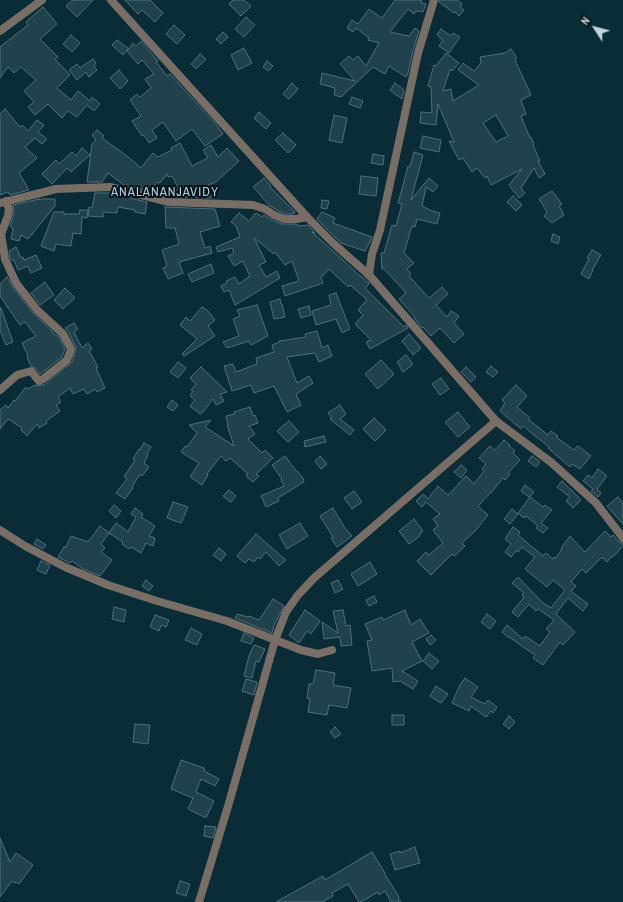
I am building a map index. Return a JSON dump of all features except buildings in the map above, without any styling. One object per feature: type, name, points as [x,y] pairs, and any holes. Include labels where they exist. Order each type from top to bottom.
[{"type":"street","points":[[0,31],[42,0]]},
{"type":"street","points":[[111,0],[307,216],[334,244],[369,275],[496,421],[552,463],[596,502],[623,538]]},
{"type":"street","points":[[369,275],[372,254],[380,230],[418,53],[434,0]]},
{"type":"street","points":[[0,390],[17,375],[31,371],[39,381],[43,379],[67,360],[71,349],[62,334],[37,310],[16,283],[5,259],[1,234],[9,210],[3,202],[56,189],[110,187],[169,202],[252,205],[265,209],[284,219],[296,219],[307,216]]},
{"type":"street","points":[[199,902],[229,804],[275,640],[286,612],[298,595],[314,578],[496,421]]},
{"type":"street","points":[[0,530],[25,546],[65,567],[108,585],[227,621],[301,650],[318,654],[332,650]]},
{"type":"district","name":"ANALANANJAVIDY","points":[[165,193]]}]
